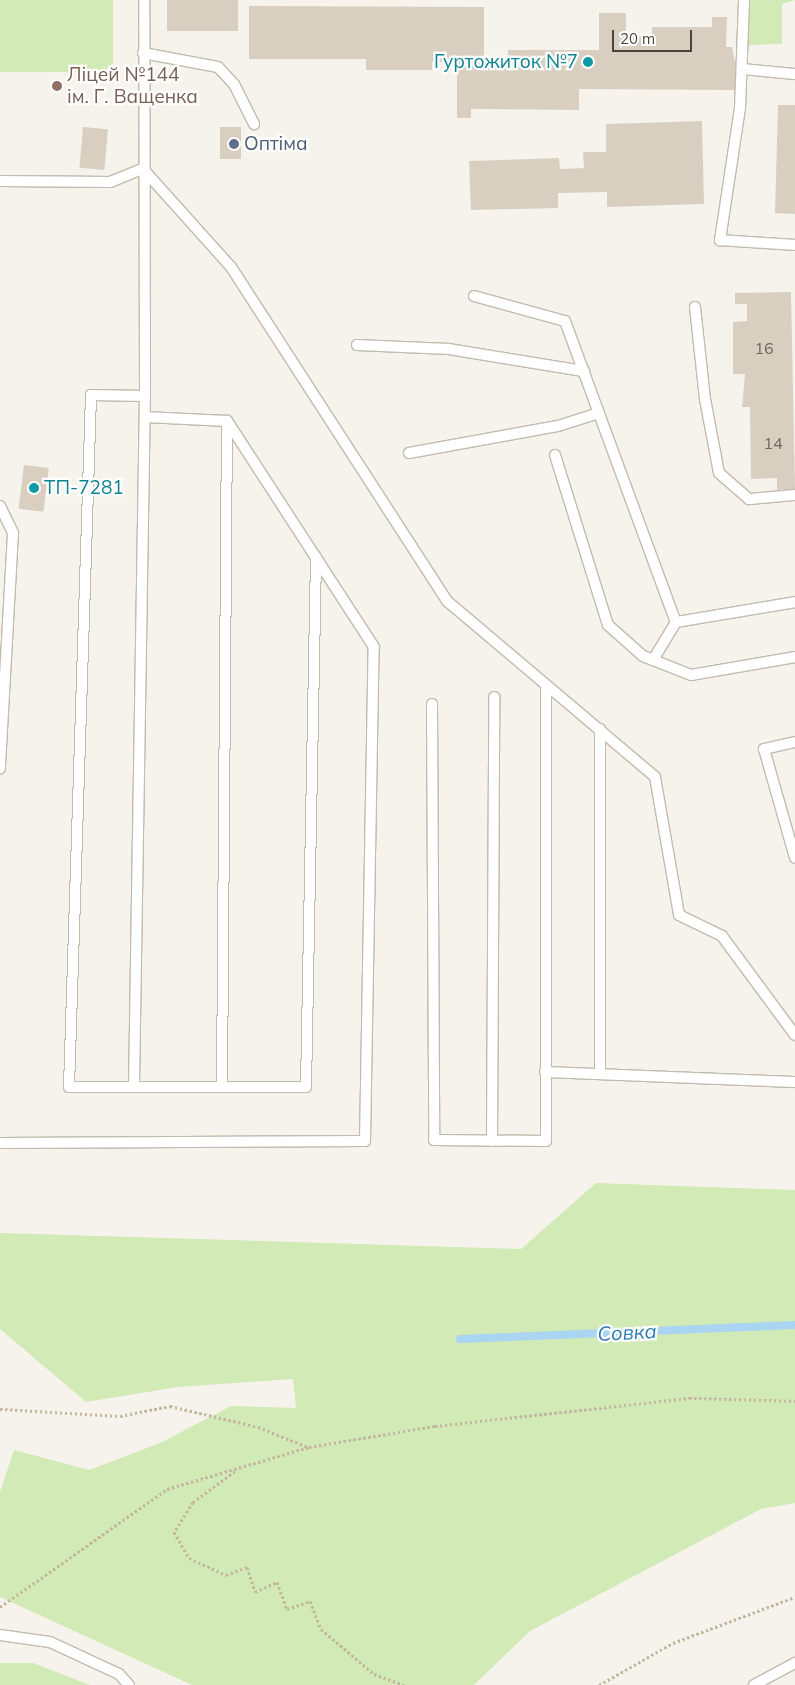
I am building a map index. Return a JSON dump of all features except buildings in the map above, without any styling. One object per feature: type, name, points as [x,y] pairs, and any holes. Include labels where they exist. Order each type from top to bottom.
[{"type":"lane","points":[[134,1086],[145,417],[144,0]]},
{"type":"lane","points":[[744,0],[742,69],[720,240],[795,245]]},
{"type":"lane","points":[[143,53],[218,66],[234,84],[254,124]]},
{"type":"lane","points":[[742,69],[795,74]]},
{"type":"lane","points":[[0,181],[110,182],[143,169]]},
{"type":"lane","points":[[143,169],[231,267],[447,601],[655,777],[679,915],[722,936],[795,1036]]},
{"type":"lane","points":[[474,296],[565,321],[676,622]]},
{"type":"lane","points":[[695,307],[705,399],[719,474],[749,499],[795,495]]},
{"type":"lane","points":[[357,345],[448,349],[584,371]]},
{"type":"lane","points":[[145,396],[91,395],[69,1087],[222,1084],[306,1087],[316,557]]},
{"type":"lane","points":[[409,454],[558,426],[599,413]]},
{"type":"lane","points":[[145,417],[226,421]]},
{"type":"lane","points":[[0,1143],[365,1141],[374,647],[226,421]]},
{"type":"lane","points":[[222,1084],[226,421]]},
{"type":"lane","points":[[555,455],[608,625],[653,660],[691,675],[795,657]]},
{"type":"lane","points":[[0,506],[13,533],[0,769]]},
{"type":"lane","points":[[653,660],[676,622],[795,602]]},
{"type":"lane","points":[[432,704],[434,1140],[546,1140],[546,686]]},
{"type":"lane","points":[[492,1141],[494,697]]},
{"type":"lane","points":[[600,729],[600,1074]]},
{"type":"lane","points":[[795,742],[764,749],[795,858]]},
{"type":"lane","points":[[545,1072],[795,1082]]},
{"type":"lane","points":[[0,1635],[50,1642],[119,1674],[128,1685]]},
{"type":"lane","points":[[754,1685],[795,1663]]},
{"type":"path","points":[[0,1607],[167,1490],[309,1447],[436,1426],[689,1398],[795,1401]]},
{"type":"path","points":[[0,1409],[120,1416],[170,1406],[258,1427],[309,1447]]},
{"type":"path","points":[[238,1468],[193,1502],[174,1532],[189,1558],[226,1575],[247,1567],[255,1592],[277,1582],[287,1609],[310,1601],[321,1629],[374,1674],[404,1685]]},
{"type":"path","points":[[592,1685],[599,1685],[673,1643],[795,1597]]},
{"type":"green space","points":[[0,0],[113,0],[113,72],[0,72]]},
{"type":"green space","points":[[749,0],[795,0],[782,4],[782,44],[749,45]]},
{"type":"green space","points":[[596,1183],[795,1190],[795,1503],[761,1509],[530,1631],[474,1685],[192,1685],[0,1597],[0,1492],[14,1450],[89,1470],[160,1443],[231,1406],[296,1408],[293,1379],[178,1387],[86,1402],[0,1329],[0,1233],[521,1249]]},
{"type":"green space","points":[[0,1663],[33,1663],[90,1685],[0,1685]]},
{"type":"waterway","name":"Совка","points":[[460,1339],[795,1325]]},
{"type":"place","name":"Гуртожиток №7","points":[[588,62]]},
{"type":"place","name":"Ліцей №144 ім. Г. Ващенка","points":[[57,86]]},
{"type":"place","name":"Оптіма","points":[[234,144]]},
{"type":"place","name":"ТП-7281","points":[[34,488]]}]
